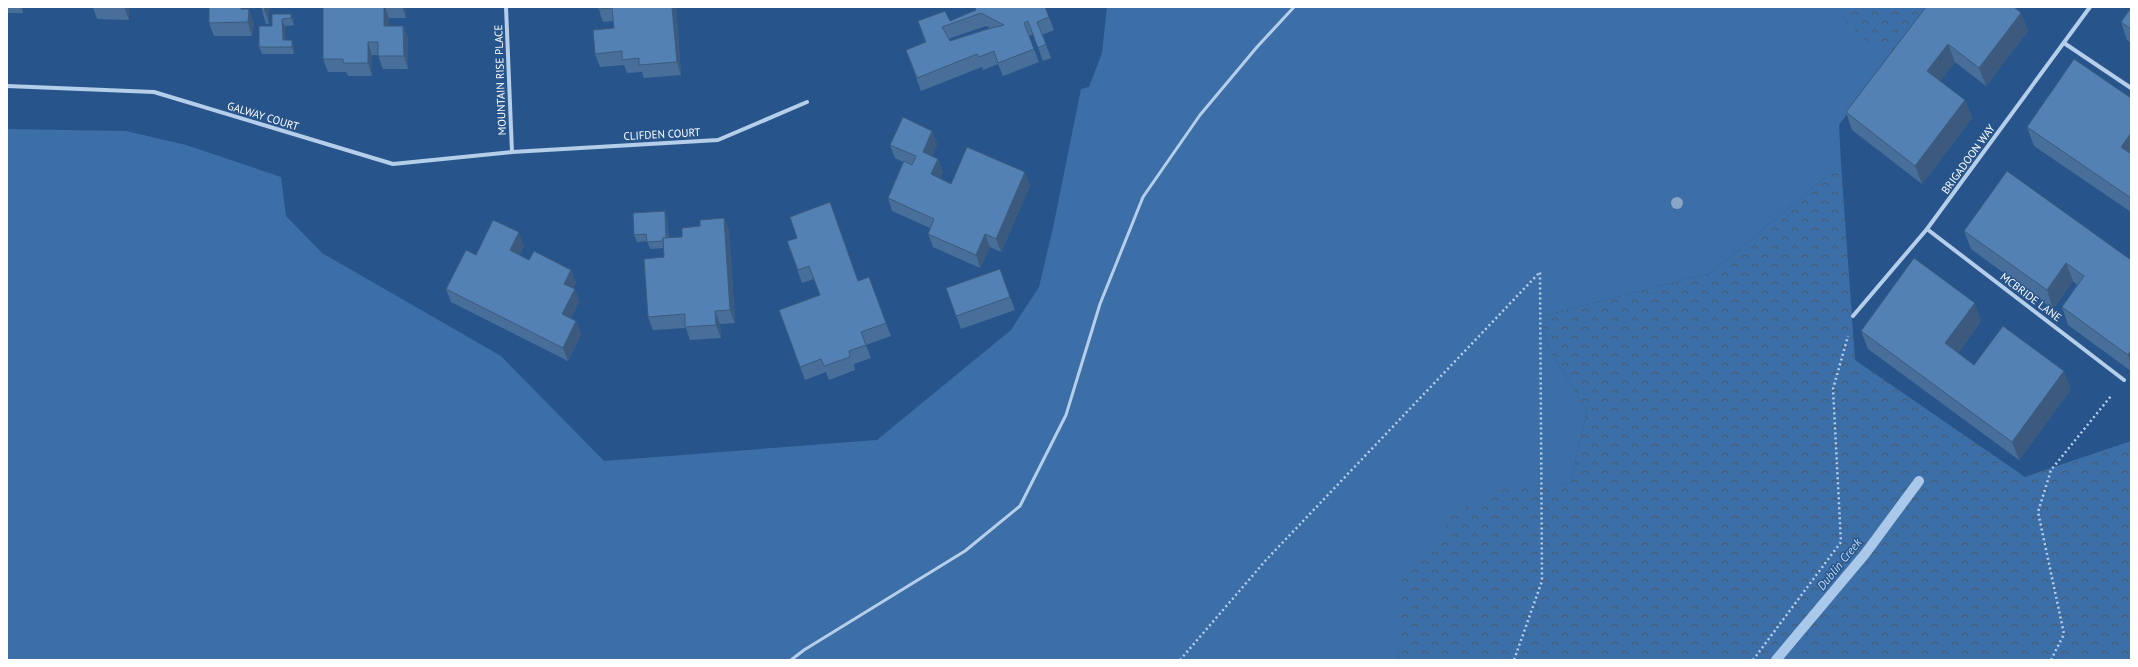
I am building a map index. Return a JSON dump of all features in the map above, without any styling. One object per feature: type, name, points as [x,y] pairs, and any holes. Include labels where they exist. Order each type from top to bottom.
[{"type":"street","name":"MOUNTAIN RISE PLACE","points":[[506,7],[512,152]]},
{"type":"street","name":"BRIGADOON WAY","points":[[1853,316],[1927,229],[2090,7]]},
{"type":"street","points":[[2064,43],[2131,88]]},
{"type":"street","name":"GALWAY COURT","points":[[7,86],[154,92],[393,164],[512,152]]},
{"type":"street","name":"CLIFDEN COURT","points":[[512,152],[718,140],[807,102]]},
{"type":"street","name":"MCBRIDE LANE","points":[[1927,229],[2124,380]]},
{"type":"lane","points":[[791,660],[804,650],[965,551],[1020,506],[1066,415],[1100,304],[1143,197],[1200,115],[1257,47],[1294,7]]},
{"type":"path","points":[[1180,660],[1266,560],[1540,272],[1542,581],[1514,660]]},
{"type":"path","points":[[1753,660],[1841,542],[1833,389],[1853,316]]},
{"type":"path","points":[[2051,660],[2064,634],[2038,512],[2052,470],[2124,380]]},
{"type":"green space","points":[[1107,7],[1836,7],[1847,22],[1891,55],[1839,125],[1841,164],[1711,273],[1539,317],[1548,347],[1587,411],[1570,483],[1499,491],[1398,651],[1400,660],[7,660],[7,129],[126,131],[186,145],[281,177],[286,216],[322,253],[501,356],[604,461],[877,440],[1011,330],[1039,287],[1053,228],[1081,89],[1089,87],[1102,53]]},
{"type":"green space","points":[[1836,7],[1927,7],[1891,55],[1873,45],[1860,35],[1848,23]]},
{"type":"green space","points":[[1841,164],[1855,360],[2025,477],[2131,441],[2131,660],[1400,660],[1398,651],[1398,584],[1455,513],[1499,490],[1570,483],[1587,411],[1548,347],[1539,317],[1711,273]]},
{"type":"building","points":[[209,7],[241,7],[241,9],[249,9],[248,22],[209,23]]},
{"type":"building","points":[[323,7],[384,7],[384,26],[403,26],[404,56],[378,56],[378,42],[368,42],[368,63],[343,63],[343,59],[323,59]]},
{"type":"building","points":[[598,7],[672,7],[677,62],[639,65],[639,58],[622,60],[622,51],[595,54],[593,30],[614,28],[612,8],[598,9]]},
{"type":"building","points":[[975,7],[1045,7],[1049,17],[1037,22],[1046,44],[1038,48],[1028,21],[1024,23],[1034,49],[998,63],[994,51],[979,57],[977,54],[917,78],[906,50],[926,42],[918,21],[945,11],[950,21],[976,10]],"holes":[[[981,13],[1004,25],[950,41],[942,27]]]},
{"type":"building","points":[[1926,7],[2014,7],[2021,13],[1979,68],[1948,44],[1927,71],[1965,100],[1915,166],[1846,112]]},
{"type":"building","points":[[2131,8],[2131,29],[2121,22]]},
{"type":"building","points":[[272,14],[291,14],[291,18],[282,19],[283,40],[292,40],[292,47],[259,47],[259,26],[272,26]]},
{"type":"building","points":[[2074,59],[2131,98],[2131,133],[2121,147],[2131,154],[2131,198],[2027,127]]},
{"type":"building","points":[[903,117],[932,131],[923,152],[938,159],[931,174],[951,184],[967,147],[1025,172],[996,239],[985,234],[976,255],[928,234],[934,219],[888,198],[904,161],[912,165],[916,156],[890,145]]},
{"type":"building","points":[[2007,171],[2131,260],[2131,350],[2128,355],[2062,307],[2084,276],[2066,263],[2047,290],[1964,231]]},
{"type":"building","points":[[830,202],[858,281],[869,277],[886,323],[861,332],[866,345],[849,351],[850,357],[824,366],[821,359],[800,367],[779,310],[820,295],[809,266],[798,270],[787,241],[797,238],[790,217]]},
{"type":"building","points":[[665,211],[666,238],[663,238],[663,241],[647,242],[646,234],[634,235],[633,213]]},
{"type":"building","points":[[724,218],[730,310],[715,311],[716,325],[685,327],[685,314],[648,317],[644,259],[664,257],[663,238],[682,237],[682,228],[700,226],[700,220]]},
{"type":"building","points":[[493,220],[519,232],[510,250],[529,260],[534,251],[571,270],[564,284],[575,289],[562,314],[576,321],[563,348],[446,289],[466,250],[476,255]]},
{"type":"building","points":[[1914,258],[1975,303],[1945,343],[1974,365],[2003,326],[2064,371],[2012,442],[1861,331]]},
{"type":"building","points":[[1000,269],[1010,297],[956,316],[946,288]]},
{"type":"waterway","name":"Dublin Creek","points":[[1776,660],[1865,554],[1919,481]]}]
